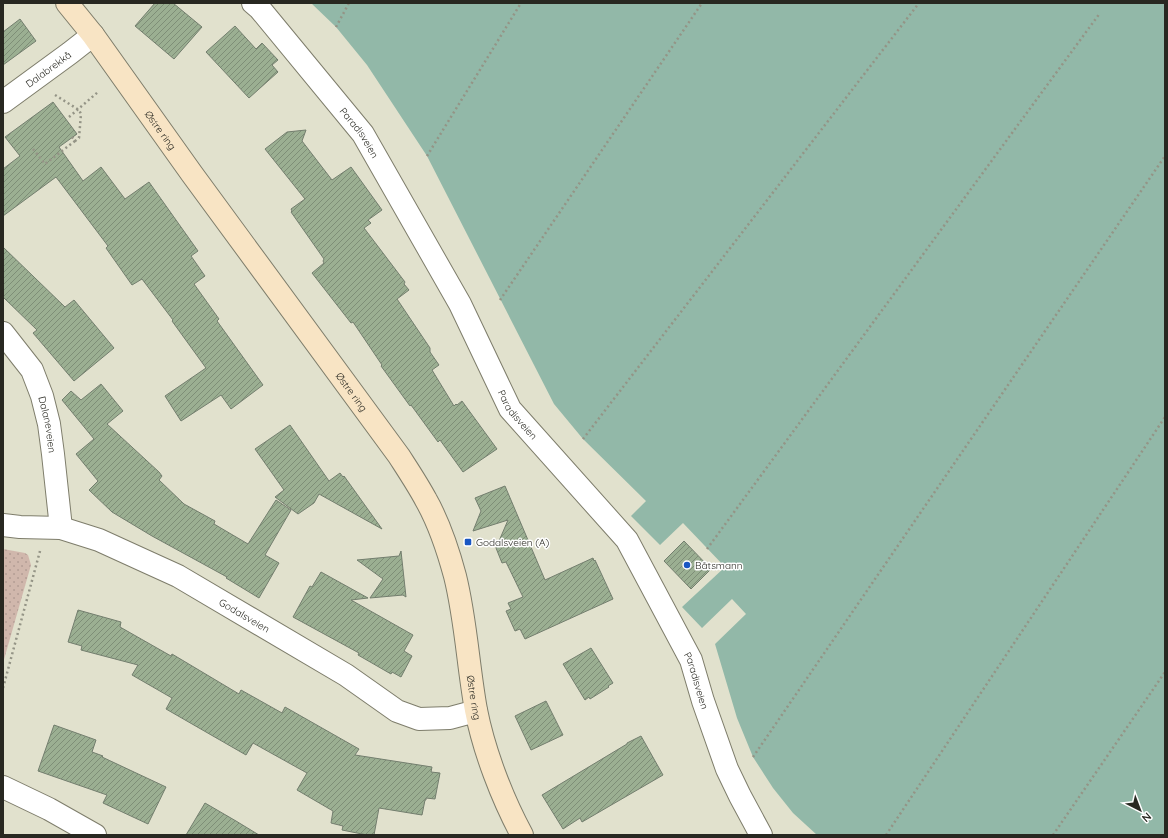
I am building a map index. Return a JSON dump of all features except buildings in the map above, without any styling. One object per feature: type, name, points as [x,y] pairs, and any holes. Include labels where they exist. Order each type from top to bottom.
[{"type":"street","name":"Østre ring","points":[[67,3],[92,35],[399,456],[426,500],[444,539],[455,577],[463,619],[476,711],[495,778],[522,835]]},
{"type":"street","name":"Paradisveien","points":[[253,3],[260,9],[363,134],[460,304],[510,409],[627,540],[691,660],[703,701],[727,769],[760,835]]},
{"type":"street","name":"Dalabrekkå","points":[[3,102],[92,35]]},
{"type":"street","name":"Dalaneveien","points":[[3,333],[32,370],[42,396],[49,424],[53,454],[53,527]]},
{"type":"street","name":"Godalsveien","points":[[3,525],[53,527],[99,540],[178,576],[346,675],[398,711],[419,719],[450,718],[476,711]]},
{"type":"street","points":[[3,787],[48,809],[95,835]]},
{"type":"path","points":[[336,28],[349,3]]},
{"type":"path","points":[[427,156],[521,3]]},
{"type":"path","points":[[500,300],[702,3]]},
{"type":"path","points":[[583,439],[919,3]]},
{"type":"path","points":[[707,549],[1100,13]]},
{"type":"path","points":[[26,85],[40,102],[52,93],[79,110],[81,114],[79,138],[45,164],[33,149]]},
{"type":"path","points":[[69,117],[79,110],[98,92]]},
{"type":"path","points":[[72,137],[75,141]]},
{"type":"path","points":[[753,757],[1165,156]]},
{"type":"path","points":[[886,835],[1165,417]]},
{"type":"path","points":[[3,688],[53,527]]},
{"type":"path","points":[[1053,835],[1165,672]]},
{"type":"shaded area","points":[[311,3],[1165,3],[1165,835],[817,835],[793,813],[773,788],[753,757],[737,718],[715,644],[746,614],[732,599],[702,628],[682,607],[725,567],[683,523],[660,545],[631,516],[646,501],[583,439],[554,404],[427,156],[367,65],[336,27]]},
{"type":"shaded area","points":[[3,549],[25,553],[28,555],[31,565],[3,663]]},
{"type":"place","name":"Godalsveien (A)","points":[[468,542]]},
{"type":"place","name":"Båtsmann","points":[[687,565]]}]
